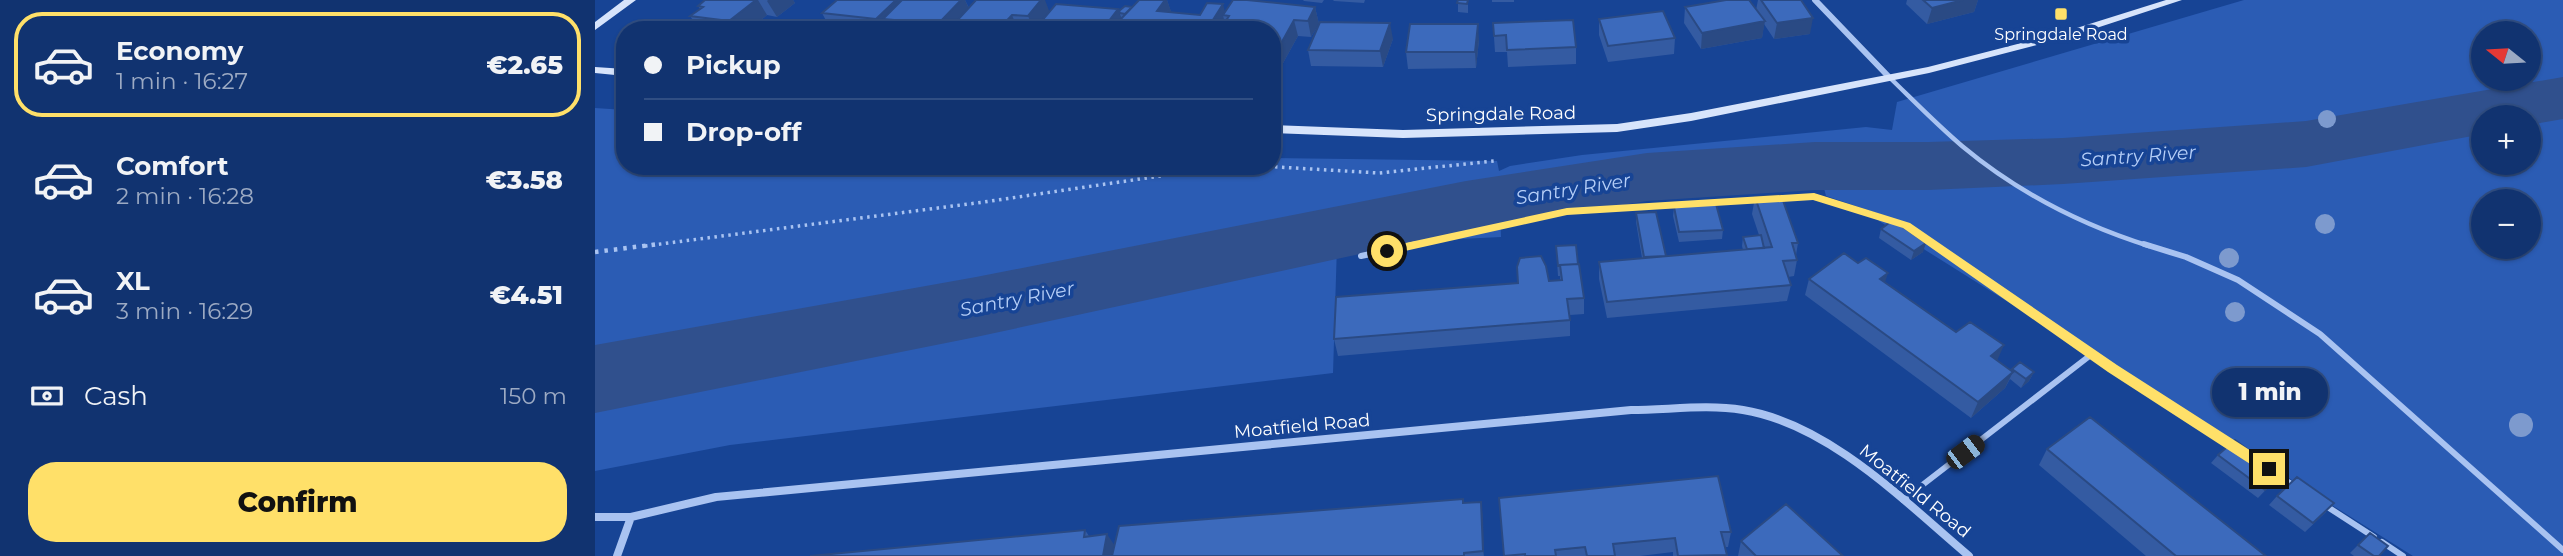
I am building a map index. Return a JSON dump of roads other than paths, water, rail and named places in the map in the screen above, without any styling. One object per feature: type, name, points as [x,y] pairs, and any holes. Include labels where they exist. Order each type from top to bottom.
[{"type":"street","points":[[595,27],[631,0]]},
{"type":"street","points":[[1815,0],[1888,76]]},
{"type":"street","name":"Springdale Road","points":[[1281,129],[1403,134],[1617,128],[1929,70],[2068,34],[2177,0]]},
{"type":"street","points":[[595,70],[616,72]]},
{"type":"street","name":"Moatfield Road","points":[[595,517],[631,517],[716,497],[1631,410],[1744,410],[1785,423],[1846,454],[1969,556]]},
{"type":"street","points":[[617,556],[631,517]]},
{"type":"lane","points":[[1888,76],[1962,146],[2023,190],[2109,233],[2186,257],[2238,280],[2320,334],[2563,550]]},
{"type":"lane","points":[[1361,256],[1567,211],[1814,196],[1907,226],[2092,354],[2240,451]]},
{"type":"lane","points":[[1902,500],[2092,354]]},
{"type":"lane","points":[[2263,466],[2298,488]]},
{"type":"lane","points":[[2322,503],[2403,556]]},
{"type":"waterway","name":"Santry River","points":[[595,379],[976,307],[1466,206],[1647,177],[1815,166],[1928,166],[2063,161],[2306,144],[2563,98]]},
{"type":"place","name":"Springdale Road","points":[[2061,14]]}]
